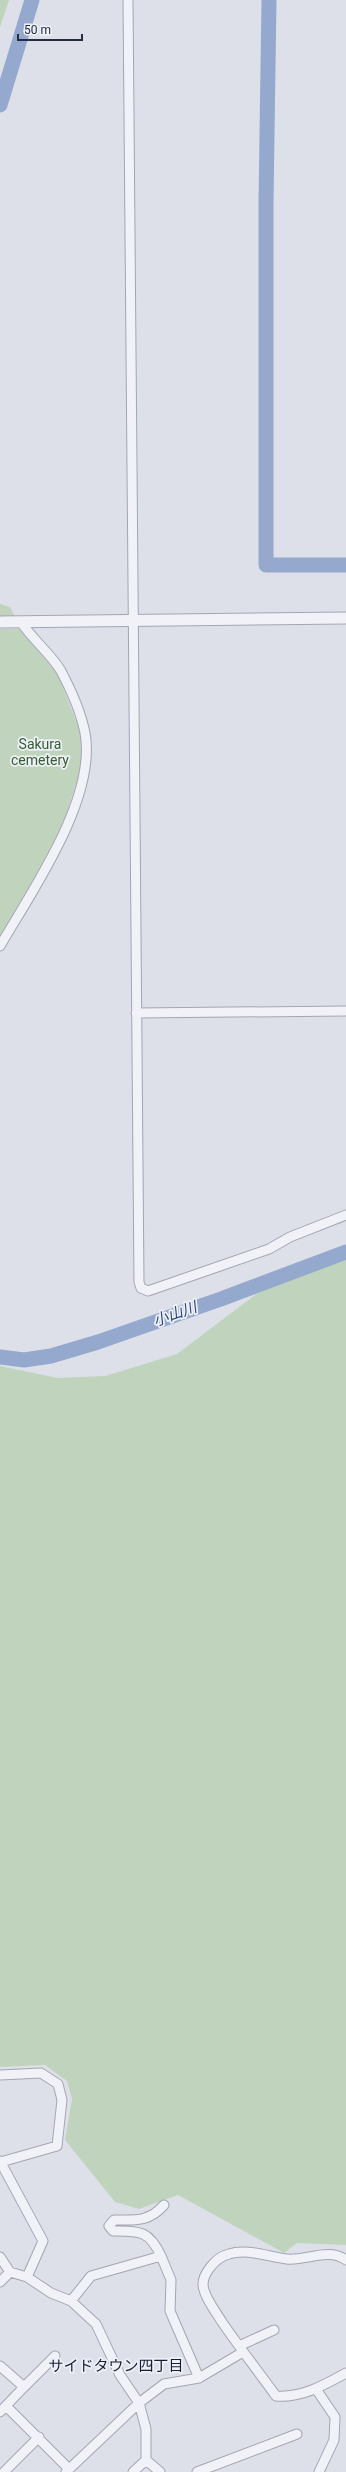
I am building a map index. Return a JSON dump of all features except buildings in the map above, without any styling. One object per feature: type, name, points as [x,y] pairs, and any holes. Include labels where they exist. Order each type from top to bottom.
[{"type":"street","points":[[128,0],[136,1012],[139,1282],[141,1288],[148,1291],[269,1249],[290,1238],[346,1215]]},
{"type":"street","points":[[0,622],[346,618]]},
{"type":"street","points":[[0,946],[63,839],[83,779],[87,756],[85,734],[80,714],[60,670],[21,622]]},
{"type":"street","points":[[136,1012],[346,1011]]},
{"type":"street","points":[[0,2075],[41,2073],[58,2084],[62,2100],[57,2146],[1,2161],[43,2241],[27,2277]]},
{"type":"street","points":[[164,2205],[154,2216],[134,2220],[114,2220],[109,2226],[113,2231],[138,2231],[154,2241],[171,2280],[170,2311],[199,2378]]},
{"type":"street","points":[[346,2260],[327,2253],[303,2258],[287,2259],[258,2253],[230,2253],[220,2258],[204,2276],[203,2289],[211,2305],[241,2349],[276,2396],[291,2397],[316,2389],[346,2373]]},
{"type":"street","points":[[71,2301],[91,2276],[161,2256]]},
{"type":"street","points":[[0,2257],[10,2272],[27,2277],[50,2293],[71,2301],[96,2324],[120,2375],[139,2403],[146,2429],[146,2460],[133,2472]]},
{"type":"street","points":[[0,2282],[10,2272]]},
{"type":"street","points":[[54,2356],[3,2409],[39,2437],[67,2471],[139,2403],[164,2384],[199,2378],[241,2349],[274,2330]]},
{"type":"street","points":[[0,2366],[24,2387]]},
{"type":"street","points":[[316,2389],[334,2417],[334,2440],[319,2472]]},
{"type":"street","points":[[197,2472],[297,2434]]},
{"type":"street","points":[[4,2472],[39,2437]]},
{"type":"street","points":[[146,2460],[160,2472]]},
{"type":"green space","points":[[0,0],[9,0],[0,27]]},
{"type":"green space","points":[[0,604],[10,607],[15,617],[0,617]]},
{"type":"green space","name":"Sakura cemetery","points":[[0,629],[19,629],[57,672],[80,731],[82,753],[79,775],[59,836],[0,938]]},
{"type":"green space","points":[[346,1256],[346,2245],[297,2243],[284,2253],[178,2195],[139,2209],[115,2202],[65,2140],[72,2099],[67,2081],[45,2065],[0,2067],[0,1366],[58,1378],[105,1376],[177,1354],[263,1289]]},
{"type":"waterway","points":[[0,105],[32,0]]},
{"type":"waterway","points":[[269,0],[266,203],[266,565],[346,565]]},
{"type":"waterway","name":"小山川","points":[[0,1357],[24,1360],[51,1356],[98,1342],[221,1299],[346,1252]]},
{"type":"district","name":"サイドタウン四丁目","points":[[116,2366]]}]
